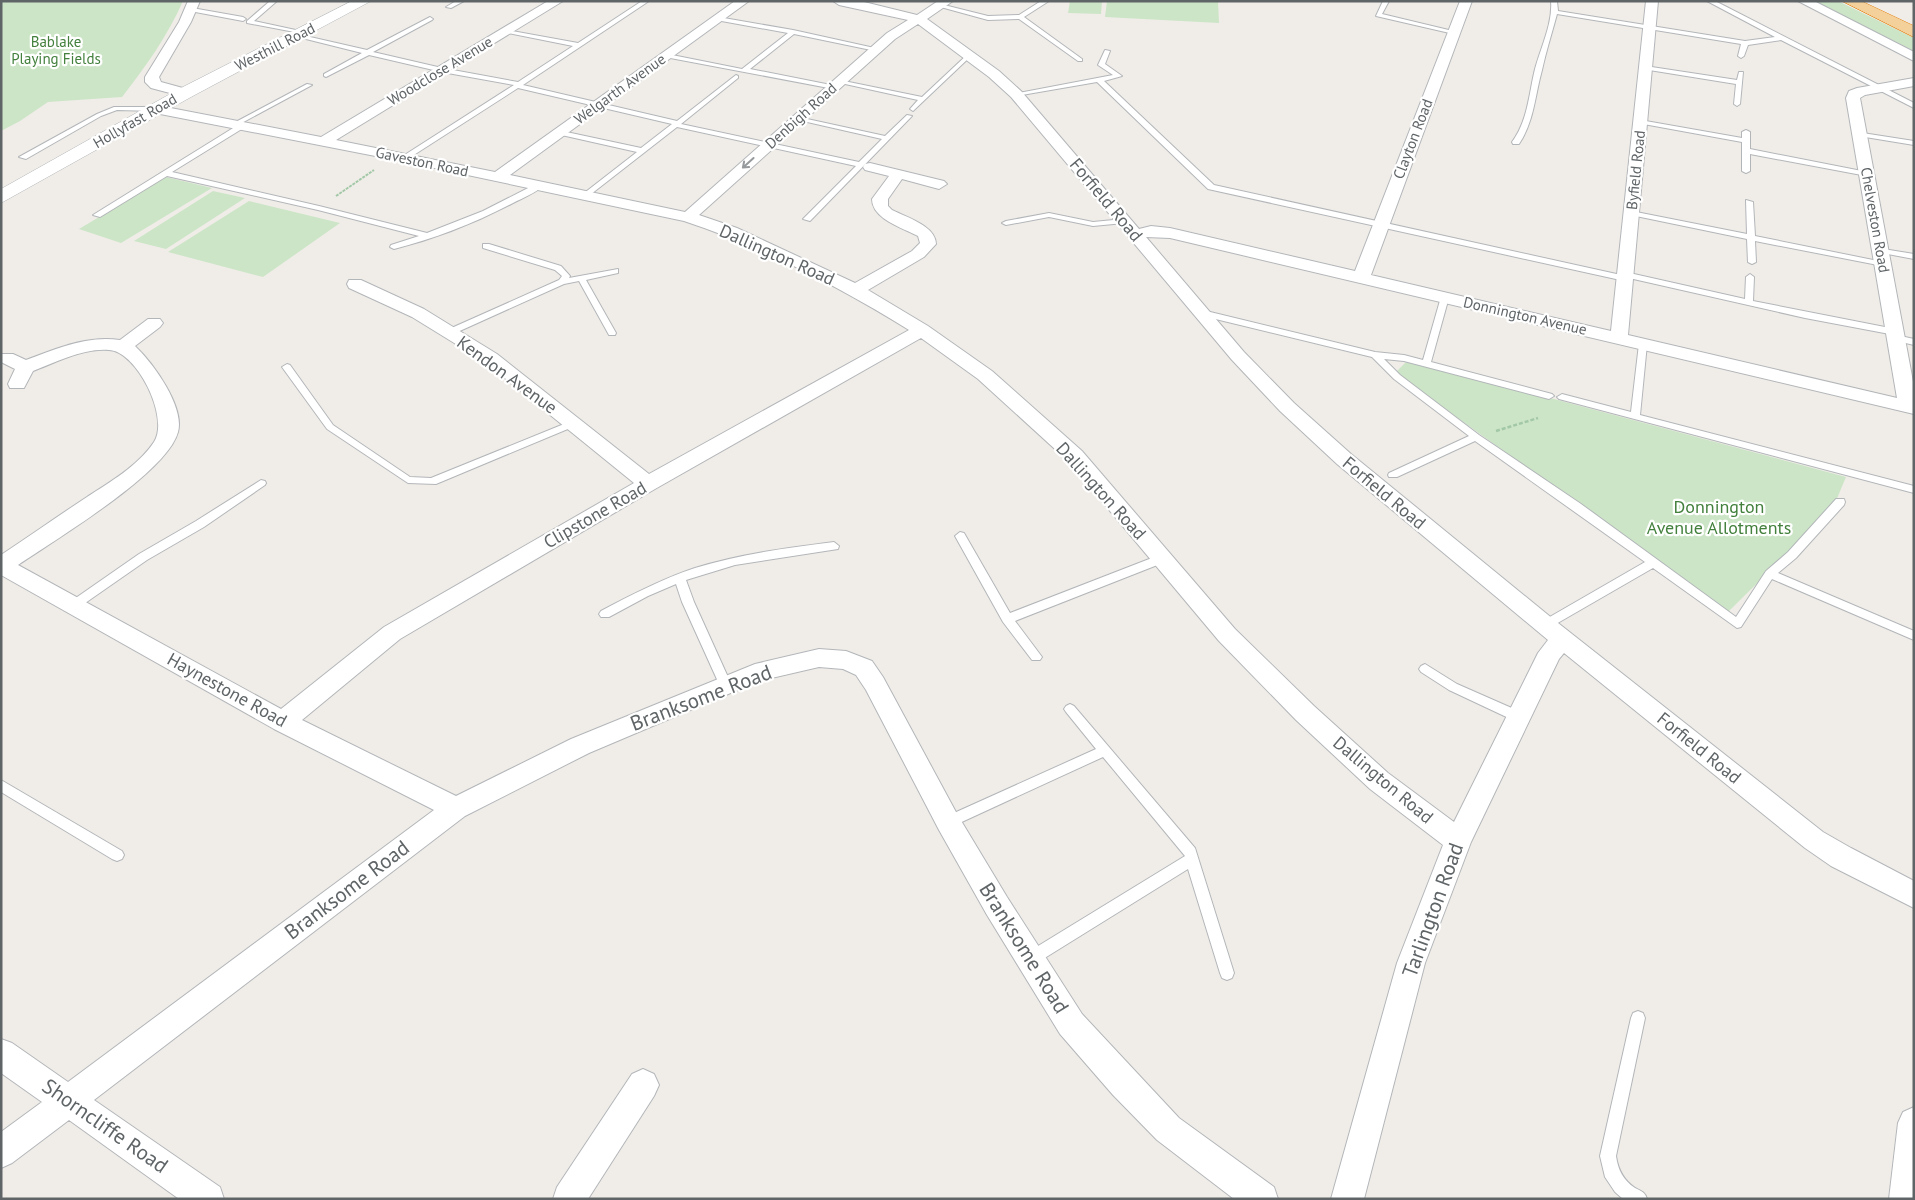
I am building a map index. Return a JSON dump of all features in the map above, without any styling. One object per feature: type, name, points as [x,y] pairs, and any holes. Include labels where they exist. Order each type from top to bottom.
[{"type":"highway","points":[[1849,1],[1912,31]]},
{"type":"street","name":"Westhill Road","points":[[185,92],[364,1]]},
{"type":"street","name":"Woodclose Avenue","points":[[323,142],[556,1]]},
{"type":"street","name":"Welgarth Avenue","points":[[497,178],[743,1]]},
{"type":"street","points":[[839,1],[887,10],[919,19]]},
{"type":"street","name":"Clayton Road","points":[[1361,278],[1466,1]]},
{"type":"street","name":"Byfield Road","points":[[1619,338],[1652,1]]},
{"type":"street","points":[[1804,1],[1914,57]]},
{"type":"street","name":"Denbigh Road","points":[[688,217],[891,36],[944,4]]},
{"type":"street","name":"Hollyfast Road","points":[[185,92],[156,85],[152,82],[152,77],[193,6]]},
{"type":"street","name":"Forfield Road","points":[[919,19],[994,74],[1016,94],[1238,356],[1287,407],[1344,460],[1554,632],[1814,840],[1840,857],[1914,895]]},
{"type":"street","name":"Chelveston Road","points":[[1911,407],[1895,335],[1853,98],[1854,94],[1914,82]]},
{"type":"street","name":"Hollyfast Road","points":[[1,197],[185,92]]},
{"type":"street","name":"Gaveston Road","points":[[155,109],[400,157],[688,217]]},
{"type":"street","points":[[865,166],[939,184]]},
{"type":"street","points":[[856,290],[918,254],[928,244],[928,238],[924,233],[886,213],[880,206],[880,199],[898,174]]},
{"type":"street","name":"Dallington Road","points":[[688,217],[731,232],[856,290],[922,330],[985,375],[1075,456],[1227,635],[1305,713],[1379,780],[1458,841]]},
{"type":"street","name":"Donnington Avenue","points":[[1129,228],[1170,232],[1911,407]]},
{"type":"street","name":"Kendon Avenue","points":[[355,284],[418,313],[491,358],[648,484]]},
{"type":"street","points":[[124,346],[154,323]]},
{"type":"street","name":"Clipstone Road","points":[[284,721],[392,633],[648,484],[922,330]]},
{"type":"street","points":[[2,565],[131,477],[148,462],[163,443],[169,425],[166,408],[136,355],[124,346],[101,344],[85,347],[16,370]]},
{"type":"street","name":"Haynestone Road","points":[[2,565],[284,721],[408,786],[456,808]]},
{"type":"street","name":"Tarlington Road","points":[[1346,1199],[1411,963],[1458,841],[1550,653],[1554,632]]},
{"type":"street","name":"Branksome Road","points":[[1,1152],[456,808],[580,746],[754,673],[819,658],[846,660],[864,668],[948,822],[1071,1024],[1124,1084],[1168,1129],[1262,1199]]},
{"type":"street","name":"Shorncliffe Road","points":[[1,1054],[208,1199]]},
{"type":"street","points":[[569,1199],[643,1085]]},
{"type":"street","points":[[1905,1199],[1914,1122]]},
{"type":"lane","points":[[274,1],[249,22],[442,70],[520,85],[677,124],[865,166]]},
{"type":"lane","points":[[449,7],[461,1]]},
{"type":"lane","points":[[400,157],[520,85],[646,1]]},
{"type":"lane","points":[[944,4],[988,18],[1020,17],[1046,1]]},
{"type":"lane","points":[[1386,1],[1378,15],[1454,32]]},
{"type":"lane","points":[[1516,142],[1528,117],[1538,71],[1555,12],[1554,1]]},
{"type":"lane","points":[[1710,1],[1914,106]]},
{"type":"lane","points":[[193,6],[243,19]]},
{"type":"lane","points":[[1555,12],[1745,43],[1782,38]]},
{"type":"lane","points":[[1020,17],[1080,60]]},
{"type":"lane","points":[[326,75],[430,18]]},
{"type":"lane","points":[[718,19],[876,49]]},
{"type":"lane","points":[[508,31],[580,45]]},
{"type":"lane","points":[[745,70],[793,32]]},
{"type":"lane","points":[[1741,56],[1745,43]]},
{"type":"lane","points":[[1016,94],[1119,76],[1101,66],[1107,52]]},
{"type":"lane","points":[[808,219],[865,166],[887,138],[923,99],[968,55]]},
{"type":"lane","points":[[667,56],[923,99]]},
{"type":"lane","points":[[1646,68],[1740,83]]},
{"type":"lane","points":[[1737,104],[1741,73]]},
{"type":"lane","points":[[586,196],[736,77]]},
{"type":"lane","points":[[1099,80],[1211,187],[1895,335],[1914,342]]},
{"type":"lane","points":[[97,215],[238,126],[309,85]]},
{"type":"lane","points":[[23,157],[99,114],[116,108],[155,109]]},
{"type":"lane","points":[[798,119],[887,138]]},
{"type":"lane","points":[[1640,122],[1747,141]]},
{"type":"lane","points":[[560,132],[643,151]]},
{"type":"lane","points":[[1746,132],[1746,170]]},
{"type":"lane","points":[[1859,134],[1914,143]]},
{"type":"lane","points":[[1747,151],[1866,174]]},
{"type":"lane","points":[[165,173],[319,208],[429,236]]},
{"type":"lane","points":[[394,248],[500,207],[539,186]]},
{"type":"lane","points":[[1749,202],[1752,262]]},
{"type":"lane","points":[[1631,214],[1750,238],[1881,257],[1914,257]]},
{"type":"lane","points":[[1006,223],[1049,215],[1092,224],[1129,228]]},
{"type":"lane","points":[[486,246],[558,268],[566,276],[562,282]]},
{"type":"lane","points":[[450,332],[562,282],[615,271]]},
{"type":"lane","points":[[1749,303],[1750,277]]},
{"type":"lane","points":[[581,278],[612,332]]},
{"type":"lane","points":[[1426,364],[1445,297]]},
{"type":"lane","points":[[1202,313],[1375,355],[1404,358],[1549,396]]},
{"type":"lane","points":[[1635,416],[1643,344]]},
{"type":"lane","points":[[1375,355],[1396,377],[1476,437],[1737,624],[1770,574],[1792,555],[1840,502]]},
{"type":"lane","points":[[287,367],[330,427],[408,480],[432,482],[572,424]]},
{"type":"lane","points":[[1562,397],[1914,490]]},
{"type":"lane","points":[[1393,476],[1476,437]]},
{"type":"lane","points":[[74,605],[143,556],[200,524],[261,483]]},
{"type":"lane","points":[[960,536],[1007,619],[1036,657]]},
{"type":"lane","points":[[605,614],[644,592],[701,570],[769,556],[834,546]]},
{"type":"lane","points":[[1007,619],[1161,559]]},
{"type":"lane","points":[[1554,632],[1653,563]]},
{"type":"lane","points":[[1770,574],[1914,636]]},
{"type":"lane","points":[[680,578],[688,602],[726,686]]},
{"type":"lane","points":[[1425,669],[1454,688],[1519,717]]},
{"type":"lane","points":[[1070,709],[1190,852],[1227,972]]},
{"type":"lane","points":[[948,822],[1104,751]]},
{"type":"lane","points":[[1,785],[117,855]]},
{"type":"lane","points":[[1030,959],[1192,859]]},
{"type":"lane","points":[[1638,1018],[1608,1156],[1610,1173],[1617,1184],[1639,1199]]},
{"type":"path","points":[[319,208],[400,157]]},
{"type":"path","points":[[1476,437],[1538,418]]},
{"type":"green space","name":"Bablake Playing Fields","points":[[1,1],[183,1],[156,51],[122,97],[48,102],[1,131]]},
{"type":"green space","points":[[1070,1],[1102,1],[1101,14],[1068,13]]},
{"type":"green space","points":[[1107,1],[1218,1],[1219,23],[1105,17]]},
{"type":"green space","points":[[1814,1],[1838,1],[1914,38],[1914,51]]},
{"type":"green space","points":[[166,177],[212,188],[121,243],[79,229]]},
{"type":"green space","points":[[213,191],[245,198],[166,249],[134,241]]},
{"type":"green space","points":[[249,201],[340,223],[263,277],[168,252]]},
{"type":"green space","name":"Donnington Avenue Allotments","points":[[1408,360],[1846,477],[1833,508],[1728,612],[1395,373]]}]
